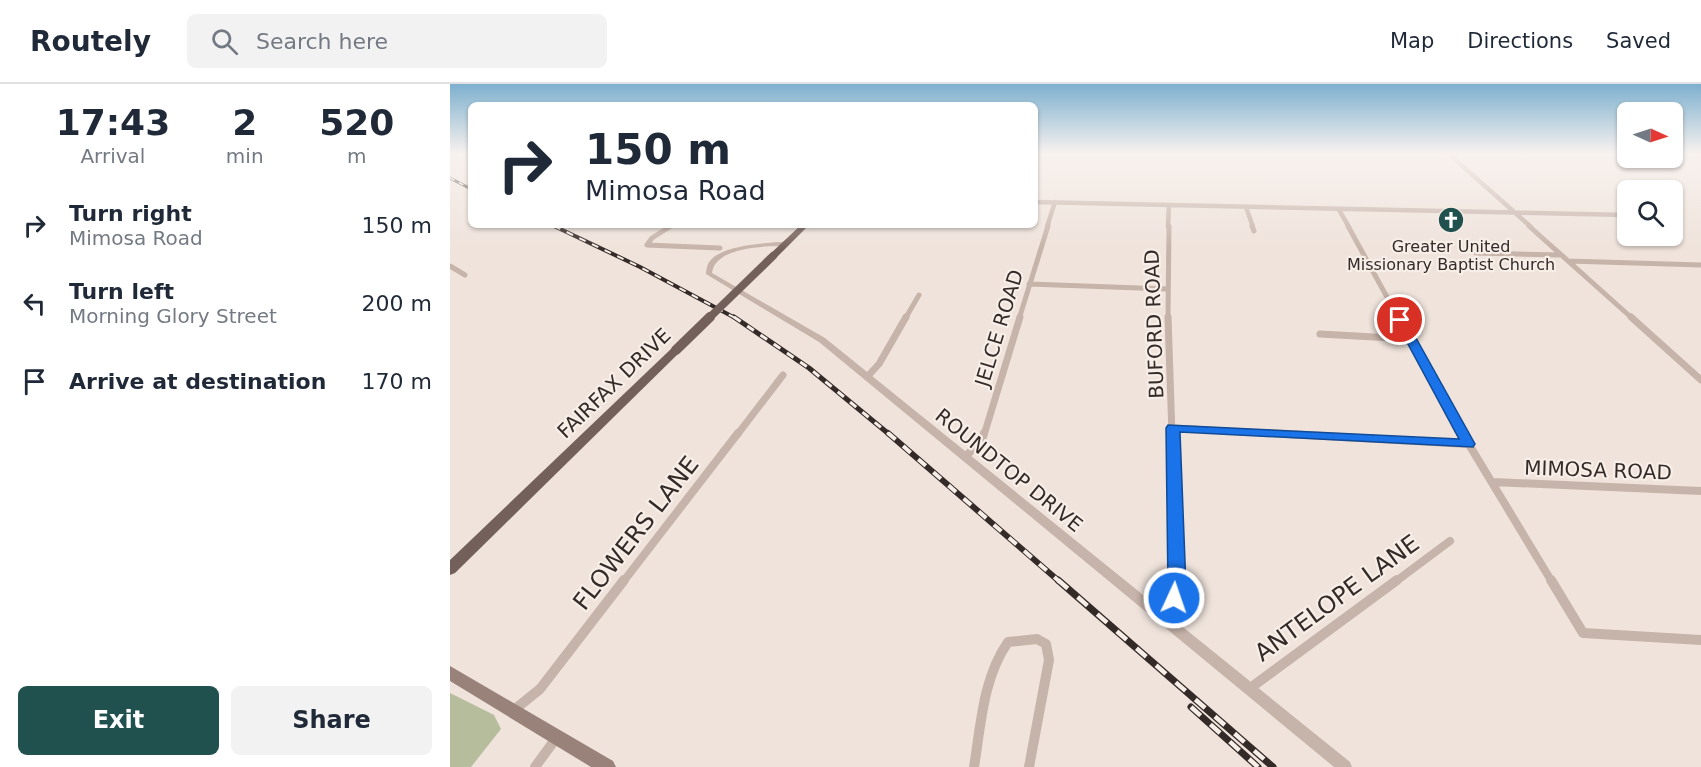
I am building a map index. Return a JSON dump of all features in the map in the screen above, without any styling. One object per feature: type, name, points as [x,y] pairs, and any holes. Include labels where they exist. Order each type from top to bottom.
[{"type":"main road","name":"FAIRFAX DRIVE","points":[[450,569],[802,228]]},
{"type":"main road","points":[[450,673],[608,767]]},
{"type":"street","points":[[1485,186],[1701,380]]},
{"type":"street","points":[[1038,202],[1617,215]]},
{"type":"street","name":"JELCE ROAD","points":[[965,457],[982,440],[1055,202]]},
{"type":"street","name":"BUFORD ROAD","points":[[1162,618],[1171,605],[1177,588],[1167,289],[1168,205]]},
{"type":"street","points":[[1246,207],[1254,231]]},
{"type":"street","points":[[1339,210],[1468,444],[1583,633],[1701,640]]},
{"type":"street","points":[[668,228],[647,244],[656,248],[720,248]]},
{"type":"street","name":"ROUNDTOP DRIVE","points":[[785,244],[759,245],[730,252],[711,264],[708,268],[709,274],[822,340],[1345,767]]},
{"type":"street","points":[[1476,253],[1562,255]]},
{"type":"street","points":[[1568,261],[1701,265]]},
{"type":"street","points":[[1693,265],[1701,271]]},
{"type":"street","points":[[450,266],[465,275]]},
{"type":"street","points":[[1029,284],[1167,289]]},
{"type":"street","points":[[867,377],[879,364],[920,295]]},
{"type":"street","points":[[1320,334],[1410,339]]},
{"type":"street","name":"FLOWERS LANE","points":[[514,710],[540,689],[783,375]]},
{"type":"street","points":[[1173,428],[1468,444]]},
{"type":"street","name":"MIMOSA ROAD","points":[[1493,482],[1701,491]]},
{"type":"street","name":"ANTELOPE LANE","points":[[1249,689],[1450,541]]},
{"type":"street","points":[[974,767],[997,658],[1008,642],[1037,639],[1046,644],[1049,660],[1029,767]]},
{"type":"street","points":[[535,767],[558,736]]},
{"type":"green space","points":[[450,693],[494,715],[501,729],[471,767],[450,767]]},
{"type":"railway","points":[[558,228],[640,267],[737,319]]},
{"type":"railway","points":[[737,319],[809,368],[890,435]]},
{"type":"railway","points":[[888,433],[1060,582]]},
{"type":"railway","points":[[1058,580],[1273,767]]},
{"type":"railway","points":[[1191,707],[1258,767]]},
{"type":"place","name":"Greater United Missionary Baptist Church","points":[[1451,220]]},
{"type":"route","points":[[1174,598],[1177,588],[1173,428],[1468,444],[1400,320]]}]
